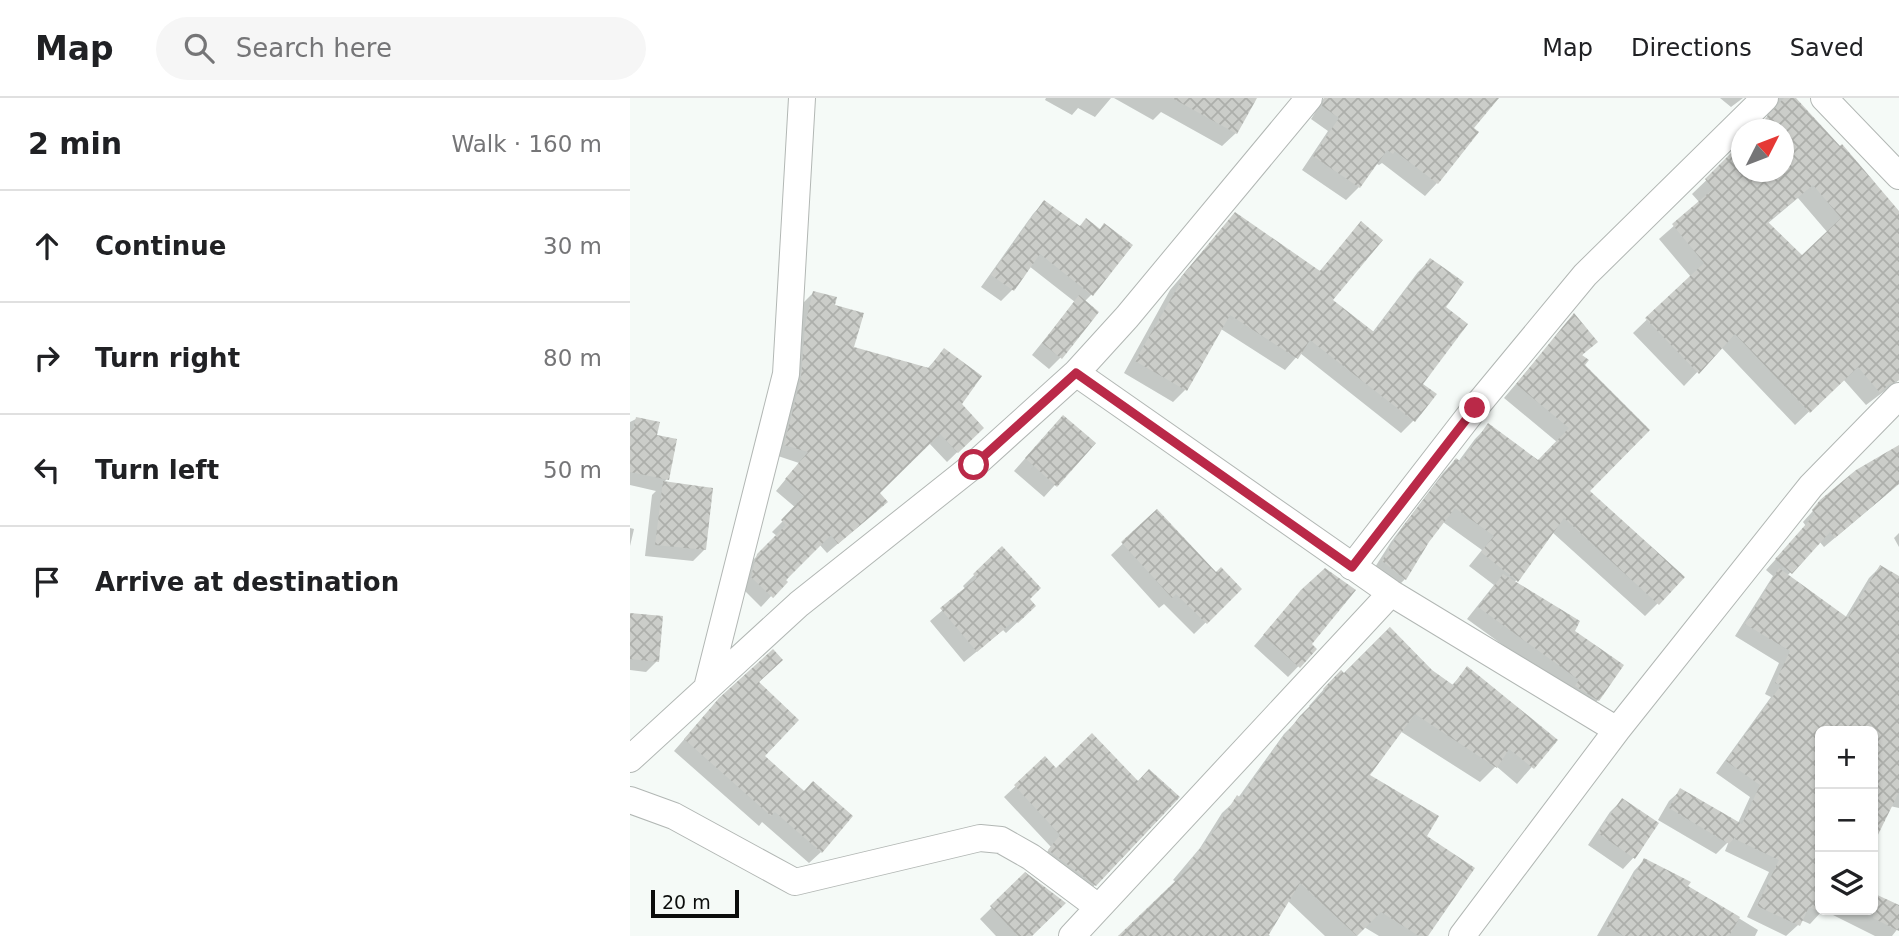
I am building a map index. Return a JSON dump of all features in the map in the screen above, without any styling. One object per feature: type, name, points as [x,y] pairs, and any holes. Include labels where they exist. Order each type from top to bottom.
[{"type":"street","points":[[707,688],[786,374],[802,98]]},
{"type":"street","points":[[630,758],[799,604],[974,465],[1076,373],[1127,317],[1309,98]]},
{"type":"street","points":[[1352,567],[1475,408],[1585,275],[1765,98]]},
{"type":"street","points":[[1824,98],[1899,176]]},
{"type":"street","points":[[1076,373],[1391,593],[1617,730]]},
{"type":"street","points":[[1462,936],[1617,730],[1811,486],[1899,397]]},
{"type":"street","points":[[1072,936],[1391,593]]},
{"type":"street","points":[[630,800],[674,816],[795,882],[980,838],[1000,840],[1031,858],[1098,907]]},
{"type":"building","points":[[1172,98],[1257,98],[1237,134]]},
{"type":"building","points":[[1324,98],[1499,98],[1474,128],[1479,132],[1438,184],[1395,151],[1393,154],[1387,150],[1360,188],[1313,156],[1339,118],[1322,106]]},
{"type":"building","points":[[1784,98],[1796,98],[1840,146],[1842,144],[1899,211],[1899,380],[1880,393],[1858,367],[1810,413],[1735,334],[1699,374],[1645,318],[1704,263],[1672,224],[1713,189],[1705,179],[1731,153],[1731,182],[1794,182],[1794,119],[1765,119]],"holes":[[[1813,185],[1841,218],[1802,255],[1768,222]]]},
{"type":"building","points":[[1044,200],[1080,226],[1086,218],[1100,229],[1104,223],[1133,245],[1093,296],[1040,254],[1014,291],[991,275]]},
{"type":"building","points":[[1235,212],[1320,271],[1361,221],[1383,240],[1333,300],[1374,332],[1430,258],[1464,282],[1446,307],[1468,324],[1423,384],[1437,394],[1415,422],[1310,340],[1298,359],[1230,315],[1187,391],[1135,361],[1183,278],[1181,277]]},
{"type":"building","points":[[813,291],[837,297],[835,305],[864,313],[854,347],[929,368],[944,348],[982,376],[962,404],[984,428],[958,453],[940,434],[880,493],[888,502],[838,544],[831,535],[786,580],[788,582],[773,598],[751,577],[757,554],[786,525],[781,520],[804,496],[785,479],[808,452],[784,445],[801,378],[805,325]]},
{"type":"building","points":[[1079,295],[1099,312],[1062,359],[1042,343]]},
{"type":"building","points":[[1574,313],[1598,342],[1582,355],[1589,360],[1585,365],[1650,430],[1590,491],[1685,577],[1659,605],[1564,518],[1518,582],[1481,552],[1494,536],[1455,508],[1429,542],[1406,580],[1382,561],[1403,526],[1456,458],[1461,462],[1488,423],[1538,460],[1569,428],[1516,384]]},
{"type":"building","points":[[1063,415],[1096,443],[1057,487],[1025,458]]},
{"type":"building","points":[[636,417],[660,422],[657,435],[677,439],[669,480],[630,472],[630,430],[633,430]]},
{"type":"building","points":[[1899,445],[1899,484],[1835,538],[1830,532],[1792,574],[1775,559],[1815,514],[1812,510],[1820,500],[1856,470]]},
{"type":"building","points":[[663,481],[713,488],[706,550],[655,545]]},
{"type":"building","points":[[1157,509],[1216,572],[1221,567],[1242,589],[1207,624],[1176,594],[1172,598],[1121,542]]},
{"type":"building","points":[[1002,546],[1041,588],[1030,599],[1036,606],[1018,623],[1015,620],[977,652],[940,608],[977,578],[973,574]]},
{"type":"building","points":[[1880,565],[1899,576],[1899,792],[1878,835],[1878,726],[1815,726],[1815,910],[1809,907],[1800,926],[1757,906],[1779,860],[1735,839],[1737,835],[1729,844],[1669,808],[1680,788],[1742,824],[1760,785],[1726,761],[1781,685],[1775,683],[1790,651],[1745,624],[1779,568],[1848,618]]},
{"type":"building","points":[[1325,568],[1356,590],[1312,644],[1317,649],[1300,668],[1263,635],[1301,590]]},
{"type":"building","points":[[1503,574],[1580,621],[1575,631],[1624,665],[1599,701],[1575,686],[1579,680],[1478,607]]},
{"type":"building","points":[[630,613],[663,616],[659,662],[630,659]]},
{"type":"building","points":[[1390,627],[1432,670],[1453,685],[1467,666],[1558,740],[1534,769],[1509,749],[1497,768],[1415,714],[1370,775],[1439,816],[1427,836],[1475,868],[1428,936],[1419,936],[1381,912],[1357,936],[1300,883],[1268,936],[1118,936],[1191,866],[1188,864],[1215,830],[1237,795],[1241,798],[1274,749],[1300,716],[1325,691],[1323,689],[1341,670],[1344,673]]},
{"type":"building","points":[[773,649],[783,660],[759,682],[799,720],[765,756],[804,791],[813,781],[853,816],[822,853],[775,812],[771,816],[684,739],[719,698]]},
{"type":"building","points":[[1092,733],[1138,781],[1149,769],[1180,797],[1096,886],[1048,850],[1060,835],[1014,785],[1045,756],[1056,768]]},
{"type":"building","points":[[1622,798],[1659,823],[1635,859],[1598,833]]},
{"type":"building","points":[[1644,858],[1691,882],[1688,886],[1740,917],[1729,936],[1624,936],[1606,926]]},
{"type":"building","points":[[1025,872],[1066,903],[1032,936],[1018,936],[990,906]]},
{"type":"building","points":[[1878,895],[1899,905],[1899,931],[1873,918],[1873,915],[1878,915]]},
{"type":"route","points":[[974,465],[1076,373],[1352,567],[1475,408]]}]
